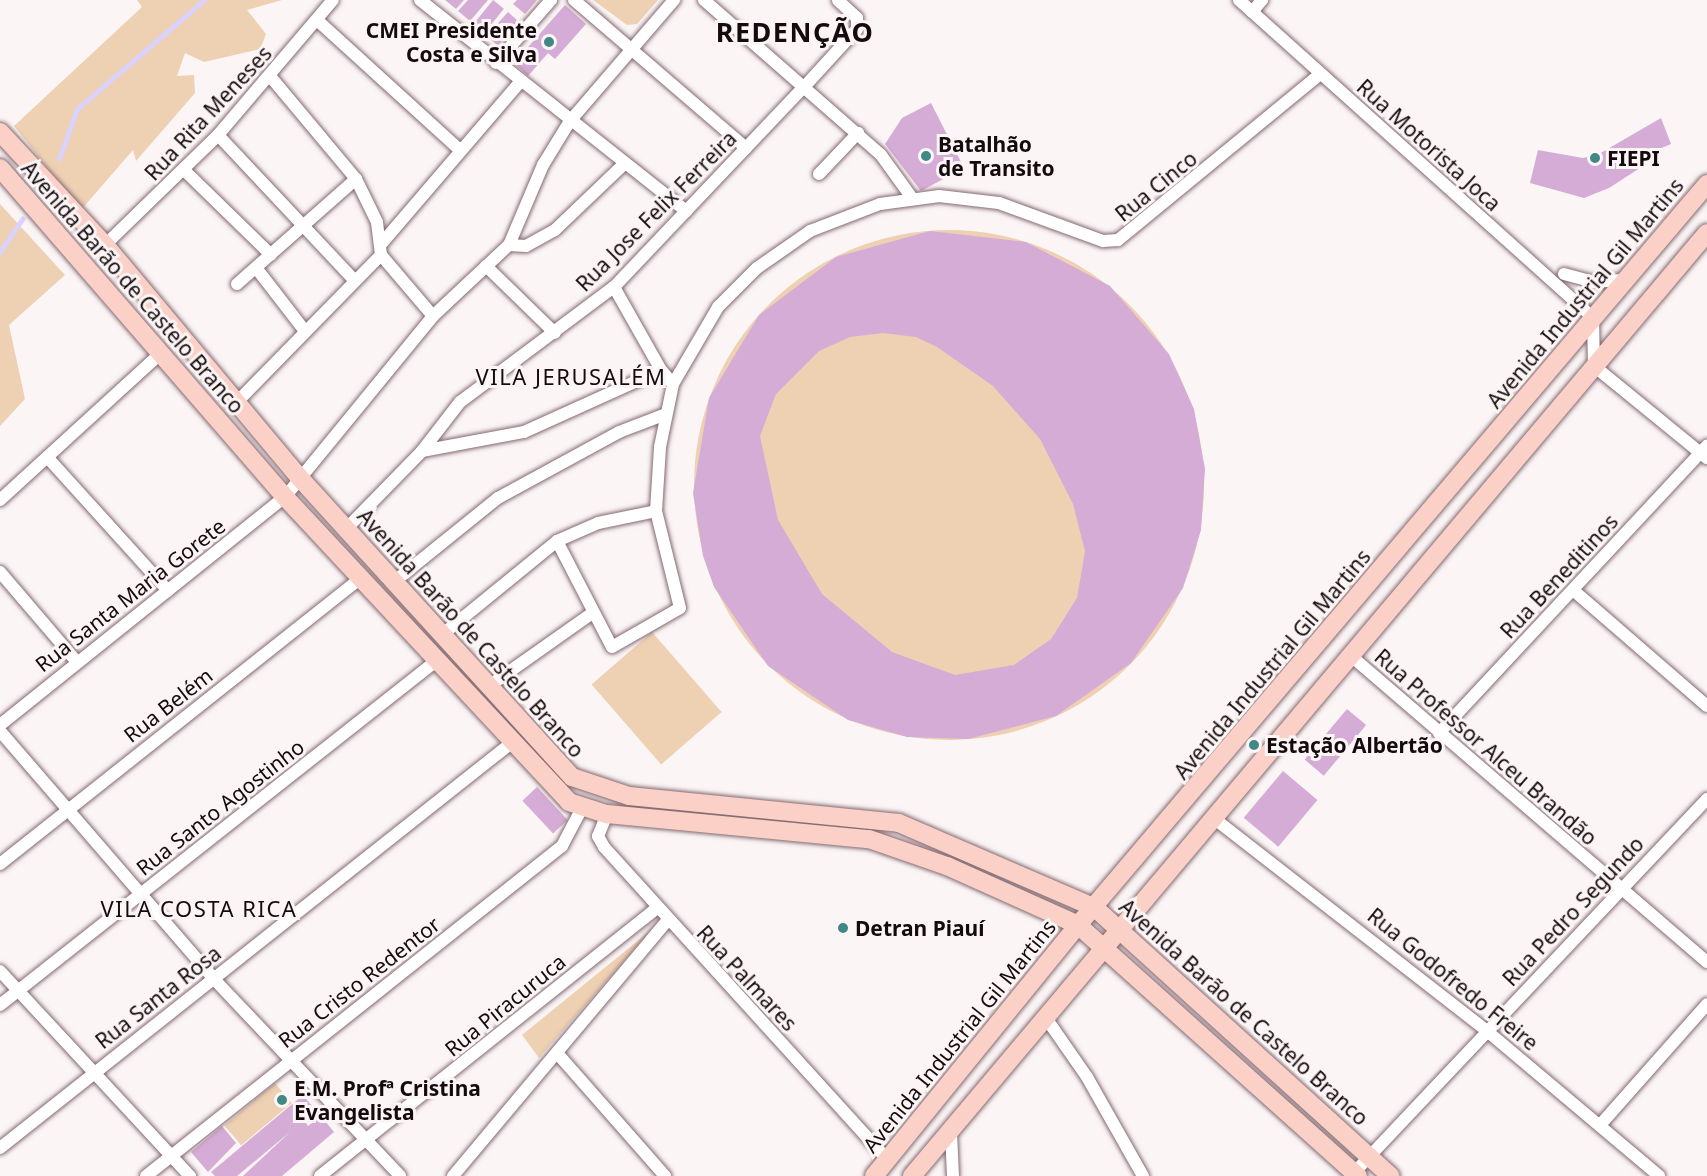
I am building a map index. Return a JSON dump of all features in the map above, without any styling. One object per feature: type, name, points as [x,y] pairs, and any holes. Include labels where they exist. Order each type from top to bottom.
[{"type":"main road","name":"Avenida Barão de Castelo Branco","points":[[0,132],[105,245],[235,404],[299,477],[558,763],[596,788],[899,823],[1095,908],[1122,929],[1391,1176]]},
{"type":"main road","name":"Avenida Barão de Castelo Branco","points":[[0,168],[285,497],[510,744],[582,808],[607,814],[869,839],[947,866],[1078,925],[1107,946],[1355,1175]]},
{"type":"main road","name":"Avenida Industrial Gil Martins","points":[[874,1176],[1078,925],[1095,908],[1707,184]]},
{"type":"main road","points":[[912,1176],[1216,820],[1350,655],[1707,233]]},
{"type":"street","name":"Rua Rita Meneses","points":[[105,245],[185,171],[270,76],[333,0]]},
{"type":"street","points":[[420,0],[519,82],[686,211]]},
{"type":"street","points":[[496,63],[551,0]]},
{"type":"street","points":[[574,0],[632,47],[746,148]]},
{"type":"street","points":[[624,164],[555,230],[526,246],[508,245],[543,165],[570,121],[674,0]]},
{"type":"street","points":[[704,0],[805,86],[891,165],[912,198]]},
{"type":"street","name":"Rua Motorista Joca","points":[[1239,0],[1593,318]]},
{"type":"street","points":[[1252,12],[1262,0]]},
{"type":"street","name":"Rua Jose Felix Ferreira","points":[[346,529],[423,451],[466,396],[555,333],[614,287],[855,32],[858,20],[847,3]]},
{"type":"street","points":[[317,20],[460,150]]},
{"type":"street","name":"Rua Cinco","points":[[673,384],[706,322],[757,268],[825,222],[912,198],[999,203],[1103,241],[1118,240],[1320,74]]},
{"type":"street","points":[[270,76],[356,179],[382,249],[433,316]]},
{"type":"street","points":[[235,404],[355,281],[460,150],[519,82]]},
{"type":"street","points":[[819,174],[858,134]]},
{"type":"street","points":[[218,135],[355,281]]},
{"type":"street","points":[[185,171],[271,255]]},
{"type":"street","points":[[237,284],[356,179]]},
{"type":"street","name":"Rua Santa Maria Gorete","points":[[0,724],[285,497],[299,477],[433,316],[508,245]]},
{"type":"street","points":[[486,266],[555,333]]},
{"type":"street","points":[[257,268],[305,332]]},
{"type":"street","points":[[1564,274],[1593,282],[1625,280]]},
{"type":"street","points":[[557,540],[607,643],[618,645],[680,608],[656,511],[666,414],[673,384],[661,370],[614,287]]},
{"type":"street","points":[[1593,318],[1594,366],[1705,452]]},
{"type":"street","points":[[0,500],[161,353]]},
{"type":"street","points":[[423,451],[518,434],[661,370]]},
{"type":"street","points":[[395,581],[498,498],[579,452],[666,414]]},
{"type":"street","name":"Rua Beneditinos","points":[[1439,733],[1705,452]]},
{"type":"street","points":[[48,458],[168,591]]},
{"type":"street","points":[[443,634],[557,540],[605,521],[656,511]]},
{"type":"street","points":[[0,572],[78,662]]},
{"type":"street","name":"Rua Belém","points":[[0,864],[361,578]]},
{"type":"street","points":[[1573,590],[1707,706]]},
{"type":"street","points":[[489,686],[591,614]]},
{"type":"street","name":"Rua Professor Alceu Brandão","points":[[1350,655],[1707,962]]},
{"type":"street","name":"Rua Santo Agostinho","points":[[0,1005],[436,661]]},
{"type":"street","points":[[0,731],[69,809],[139,896],[364,1142],[400,1176]]},
{"type":"street","name":"Rua Santa Rosa","points":[[0,1148],[510,744]]},
{"type":"street","name":"Rua Pedro Segundo","points":[[1355,1175],[1369,1156],[1620,888],[1707,799]]},
{"type":"street","name":"Rua Cristo Redentor","points":[[146,1176],[562,846],[582,808]]},
{"type":"street","name":"Rua Palmares","points":[[607,814],[599,839],[667,921],[888,1160]]},
{"type":"street","name":"Rua Godofredo Freire","points":[[1216,820],[1488,1031],[1659,1176]]},
{"type":"street","name":"Rua Piracuruca","points":[[320,1176],[657,908]]},
{"type":"street","points":[[453,1176],[667,921]]},
{"type":"street","points":[[0,971],[190,1176]]},
{"type":"street","points":[[1600,1124],[1707,1005]]},
{"type":"street","points":[[1046,1018],[1087,1077],[1143,1176]]},
{"type":"street","points":[[557,1053],[666,1176]]},
{"type":"street","points":[[951,1133],[953,1176]]},
{"type":"shaded area","points":[[137,0],[282,0],[247,10],[266,34],[260,49],[204,62],[185,53],[177,76],[194,75],[195,93],[136,161],[133,150],[81,210],[14,126],[142,7]]},
{"type":"shaded area","points":[[593,0],[658,0],[637,24],[627,25]]},
{"type":"shaded area","points":[[0,204],[65,275],[9,325],[25,399],[0,426]]},
{"type":"shaded area","points":[[949,230],[999,235],[1047,249],[1091,273],[1129,305],[1161,343],[1185,387],[1199,435],[1204,485],[1199,535],[1185,583],[1161,627],[1129,665],[1091,697],[1047,721],[999,735],[949,740],[899,735],[851,721],[807,697],[769,665],[737,627],[713,583],[699,535],[694,485],[699,435],[713,387],[737,343],[769,305],[807,273],[851,249],[899,235]]},
{"type":"shaded area","points":[[652,632],[722,712],[661,764],[592,684]]},
{"type":"shaded area","points":[[651,930],[539,1058],[522,1035]]},
{"type":"shaded area","points":[[275,1083],[292,1103],[241,1145],[224,1125]]},
{"type":"building","points":[[445,0],[464,0],[456,9]]},
{"type":"building","points":[[468,0],[488,0],[470,21],[458,11]]},
{"type":"building","points":[[493,0],[504,9],[484,33],[473,24]]},
{"type":"building","points":[[517,0],[537,0],[525,14],[513,4]]},
{"type":"building","points":[[565,5],[586,24],[555,59],[548,53],[528,76],[514,63]]},
{"type":"building","points":[[508,12],[519,22],[498,46],[487,36]]},
{"type":"building","name":"Batalhão de Transito","points":[[931,103],[964,168],[921,191],[885,144],[902,118]]},
{"type":"building","name":"FIEPI","points":[[1661,118],[1671,144],[1652,152],[1654,159],[1609,188],[1584,198],[1530,183],[1538,150],[1583,158],[1599,154]]},
{"type":"building","points":[[930,231],[1026,242],[1110,286],[1169,354],[1194,409],[1205,469],[1201,530],[1183,588],[1131,663],[1056,716],[968,739],[907,737],[848,720],[768,666],[714,587],[703,556],[693,493],[709,398],[759,315],[836,257]],"holes":[[[883,333],[916,337],[937,347],[993,386],[1040,439],[1073,504],[1085,551],[1077,598],[1051,639],[1014,665],[955,675],[892,652],[822,594],[778,520],[760,436],[776,394],[819,351],[850,337]]]},
{"type":"building","points":[[1347,709],[1366,725],[1324,776],[1305,760]]},
{"type":"building","points":[[1283,771],[1317,800],[1278,847],[1244,818]]},
{"type":"building","points":[[537,787],[568,820],[553,834],[522,801]]},
{"type":"building","points":[[303,1095],[316,1111],[304,1120],[308,1126],[321,1116],[334,1132],[282,1176],[243,1176],[290,1132],[237,1176],[215,1176],[211,1172]]},
{"type":"building","points":[[222,1126],[236,1143],[208,1172],[191,1152]]},
{"type":"waterway","points":[[59,159],[77,109],[204,0]]},
{"type":"waterway","points":[[0,252],[22,219]]},
{"type":"place","name":"CMEI Presidente Costa e Silva","points":[[549,42]]},
{"type":"place","name":"Batalhão de Transito","points":[[926,156]]},
{"type":"place","name":"FIEPI","points":[[1595,158]]},
{"type":"place","name":"Estação Albertão","points":[[1254,745]]},
{"type":"place","name":"Detran Piauí","points":[[843,928]]},
{"type":"place","name":"E.M. Profª Cristina Evangelista","points":[[282,1100]]},
{"type":"district","name":"REDENÇÃO","points":[[795,32]]},
{"type":"district","name":"VILA JERUSALÉM","points":[[571,377]]},
{"type":"district","name":"VILA COSTA RICA","points":[[199,909]]}]
